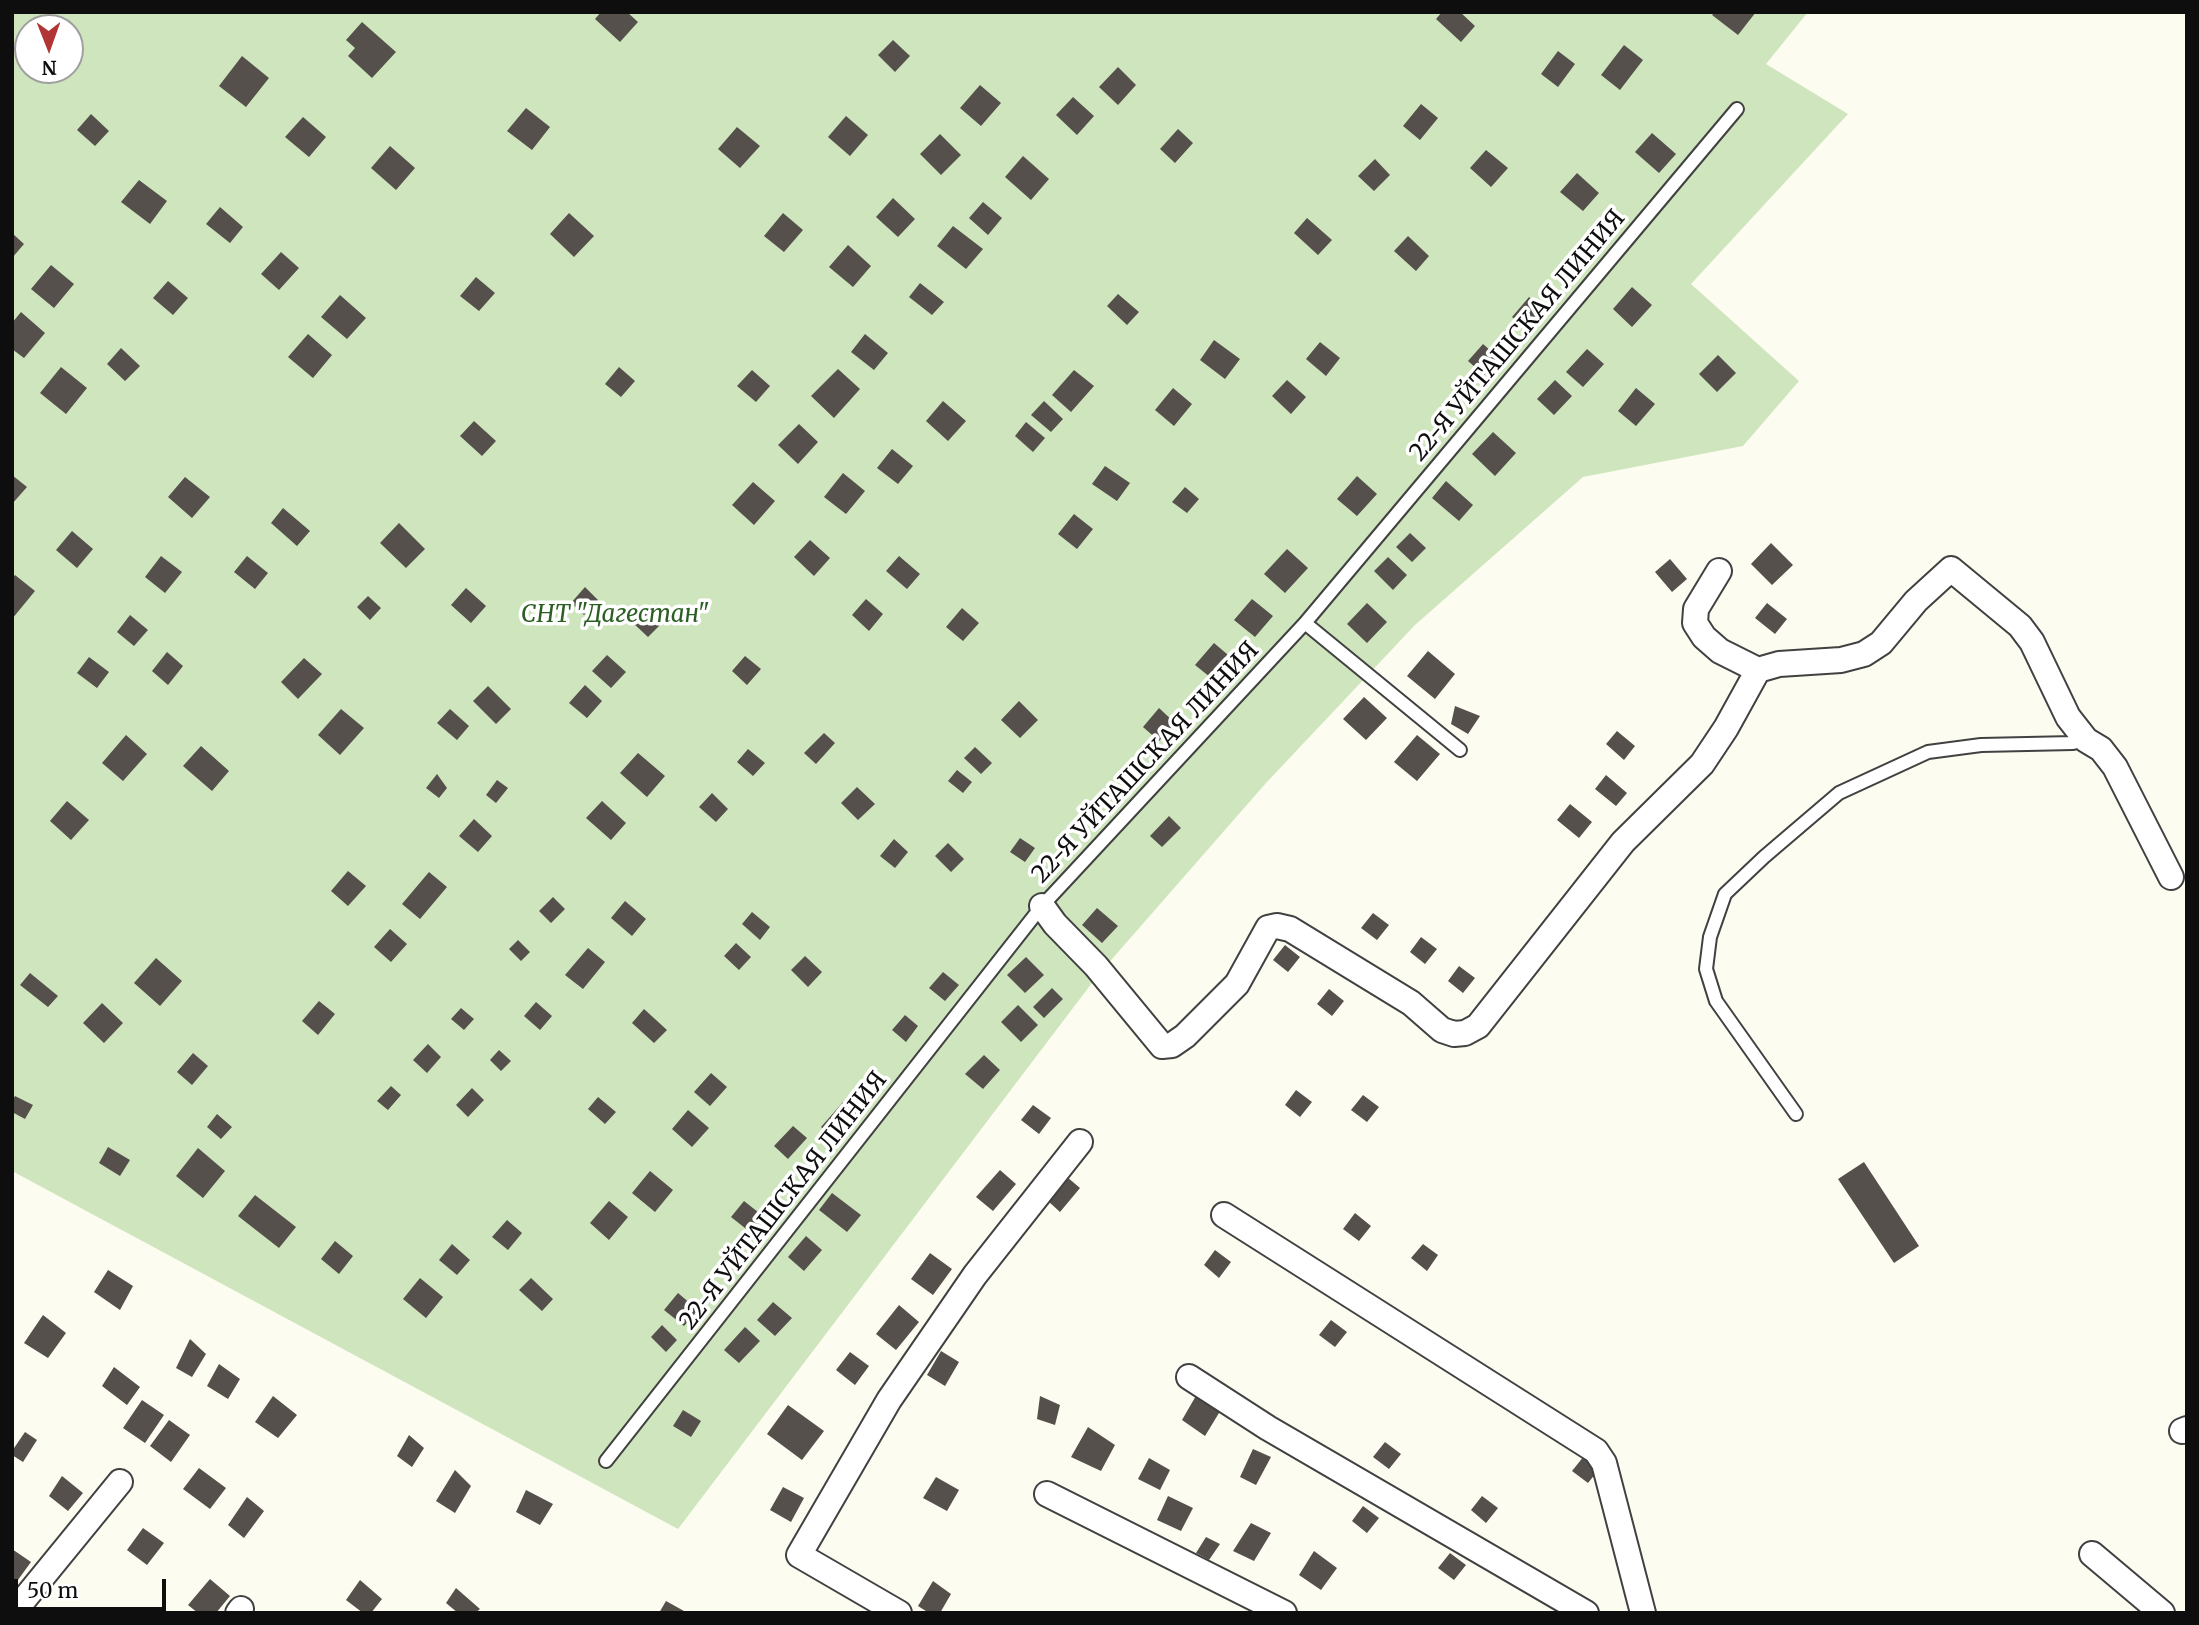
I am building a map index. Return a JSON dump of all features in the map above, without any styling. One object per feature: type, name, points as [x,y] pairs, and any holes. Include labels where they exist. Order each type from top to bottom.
[{"type":"street","points":[[1719,570],[1696,609],[1695,623],[1704,637],[1720,651],[1758,670],[1779,664],[1841,660],[1864,654],[1881,643],[1916,601],[1951,569],[2020,626],[2032,642],[2068,717],[2086,740],[2101,748],[2115,766],[2171,877]]},
{"type":"street","points":[[1042,906],[1055,924],[1096,966],[1161,1046],[1172,1045],[1185,1037],[1237,984],[1268,928],[1277,926],[1290,929],[1412,1003],[1442,1030],[1454,1034],[1465,1033],[1478,1026],[1623,842],[1702,764],[1726,729],[1758,670]]},
{"type":"street","points":[[899,1613],[799,1555],[888,1400],[975,1275],[1080,1142]]},
{"type":"street","points":[[1224,1215],[1596,1451],[1604,1463],[1643,1613]]},
{"type":"street","points":[[1189,1377],[1268,1428],[1586,1613]]},
{"type":"street","points":[[13,1613],[120,1482]]},
{"type":"street","points":[[1047,1494],[1284,1613]]},
{"type":"street","points":[[2092,1554],[2162,1613]]},
{"type":"lane","name":"22-Я УЙТАШСКАЯ ЛИНИЯ","points":[[606,1461],[1042,906],[1305,623],[1737,109]]},
{"type":"lane","points":[[1305,623],[1460,750]]},
{"type":"lane","points":[[1796,1114],[1716,1001],[1706,969],[1710,937],[1725,894],[1839,793],[1928,752],[1981,745],[2073,743],[2086,740]]},
{"type":"green space","name":"СНТ \"Дагестан\"","points":[[12,12],[1808,12],[1766,64],[1848,114],[1691,284],[1799,381],[1743,446],[1583,477],[1415,625],[1266,783],[1098,975],[678,1529],[12,1171]]},
{"type":"building","points":[[601,12],[627,12],[638,22],[620,42],[595,19]]},
{"type":"building","points":[[1442,12],[1460,12],[1475,26],[1461,42],[1436,19]]},
{"type":"building","points":[[1715,12],[1756,12],[1738,35],[1712,15]]},
{"type":"building","points":[[362,22],[396,52],[372,78],[348,56],[355,48],[346,40]]},
{"type":"building","points":[[893,40],[910,56],[895,72],[878,55]]},
{"type":"building","points":[[1624,45],[1643,60],[1620,90],[1601,75]]},
{"type":"building","points":[[1558,51],[1575,64],[1558,87],[1541,74]]},
{"type":"building","points":[[242,56],[269,78],[246,107],[219,86]]},
{"type":"building","points":[[1118,67],[1136,85],[1118,105],[1099,87]]},
{"type":"building","points":[[980,85],[1001,103],[981,126],[960,108]]},
{"type":"building","points":[[1073,97],[1094,116],[1077,135],[1056,115]]},
{"type":"building","points":[[1421,104],[1438,118],[1420,140],[1403,126]]},
{"type":"building","points":[[526,108],[550,127],[532,150],[507,131]]},
{"type":"building","points":[[91,114],[109,131],[95,146],[77,130]]},
{"type":"building","points":[[846,116],[868,135],[850,156],[828,137]]},
{"type":"building","points":[[303,117],[326,137],[309,157],[285,137]]},
{"type":"building","points":[[737,127],[760,146],[740,168],[718,149]]},
{"type":"building","points":[[1178,129],[1193,143],[1175,163],[1160,149]]},
{"type":"building","points":[[1652,133],[1676,154],[1659,173],[1635,152]]},
{"type":"building","points":[[940,134],[961,155],[941,175],[920,154]]},
{"type":"building","points":[[390,146],[415,168],[396,190],[371,168]]},
{"type":"building","points":[[1486,150],[1508,168],[1491,187],[1470,168]]},
{"type":"building","points":[[1023,156],[1049,179],[1031,200],[1005,177]]},
{"type":"building","points":[[1375,159],[1390,175],[1374,191],[1358,176]]},
{"type":"building","points":[[1577,173],[1599,193],[1583,211],[1560,192]]},
{"type":"building","points":[[139,180],[167,201],[150,224],[121,202]]},
{"type":"building","points":[[893,198],[915,219],[898,237],[876,217]]},
{"type":"building","points":[[983,202],[1002,218],[988,235],[969,218]]},
{"type":"building","points":[[220,207],[243,227],[230,243],[206,224]]},
{"type":"building","points":[[569,213],[594,236],[574,257],[550,234]]},
{"type":"building","points":[[783,213],[803,230],[784,252],[764,236]]},
{"type":"building","points":[[1307,218],[1332,240],[1318,255],[1294,233]]},
{"type":"building","points":[[953,226],[983,249],[966,269],[937,246]]},
{"type":"building","points":[[12,233],[24,244],[12,258]]},
{"type":"building","points":[[1408,236],[1429,256],[1416,271],[1394,251]]},
{"type":"building","points":[[848,245],[871,266],[853,287],[829,267]]},
{"type":"building","points":[[281,252],[299,268],[279,290],[261,274]]},
{"type":"building","points":[[51,265],[74,284],[54,308],[31,289]]},
{"type":"building","points":[[476,277],[495,293],[479,311],[460,296]]},
{"type":"building","points":[[168,281],[188,298],[173,315],[153,298]]},
{"type":"building","points":[[920,283],[944,302],[932,315],[909,297]]},
{"type":"building","points":[[1632,287],[1652,305],[1632,327],[1613,309]]},
{"type":"building","points":[[1118,294],[1139,312],[1127,325],[1107,306]]},
{"type":"building","points":[[340,295],[366,318],[347,339],[321,317]]},
{"type":"building","points":[[1529,297],[1545,310],[1528,330],[1512,317]]},
{"type":"building","points":[[21,312],[45,333],[24,358],[12,349],[12,323]]},
{"type":"building","points":[[308,334],[332,355],[313,378],[288,357]]},
{"type":"building","points":[[865,334],[888,353],[874,370],[851,352]]},
{"type":"building","points":[[1214,340],[1240,359],[1225,379],[1200,360]]},
{"type":"building","points":[[1320,342],[1340,358],[1326,376],[1306,359]]},
{"type":"building","points":[[1483,344],[1499,358],[1484,375],[1468,361]]},
{"type":"building","points":[[121,348],[140,366],[125,381],[107,364]]},
{"type":"building","points":[[1587,349],[1604,364],[1583,387],[1566,372]]},
{"type":"building","points":[[1718,355],[1736,373],[1717,392],[1699,374]]},
{"type":"building","points":[[61,367],[87,388],[66,414],[40,393]]},
{"type":"building","points":[[619,367],[635,381],[621,397],[605,384]]},
{"type":"building","points":[[838,369],[860,389],[834,418],[811,396]]},
{"type":"building","points":[[752,370],[770,386],[756,402],[737,386]]},
{"type":"building","points":[[1074,370],[1094,386],[1071,412],[1052,395]]},
{"type":"building","points":[[1287,380],[1306,397],[1291,414],[1272,396]]},
{"type":"building","points":[[1555,380],[1572,396],[1554,415],[1537,399]]},
{"type":"building","points":[[1173,388],[1192,404],[1174,426],[1155,410]]},
{"type":"building","points":[[1636,388],[1655,404],[1636,426],[1618,411]]},
{"type":"building","points":[[943,401],[966,421],[948,441],[926,421]]},
{"type":"building","points":[[1044,401],[1063,419],[1051,432],[1031,415]]},
{"type":"building","points":[[474,421],[496,441],[482,456],[460,436]]},
{"type":"building","points":[[1026,422],[1045,438],[1033,452],[1015,436]]},
{"type":"building","points":[[799,424],[818,442],[798,464],[778,445]]},
{"type":"building","points":[[1493,432],[1516,453],[1495,476],[1472,454]]},
{"type":"building","points":[[892,449],[913,466],[898,484],[877,468]]},
{"type":"building","points":[[1105,466],[1130,483],[1117,501],[1092,484]]},
{"type":"building","points":[[843,473],[865,491],[846,514],[824,497]]},
{"type":"building","points":[[12,475],[27,487],[12,504]]},
{"type":"building","points":[[1357,476],[1377,494],[1357,516],[1337,499]]},
{"type":"building","points":[[185,477],[210,497],[192,518],[168,497]]},
{"type":"building","points":[[1446,481],[1473,505],[1459,521],[1432,498]]},
{"type":"building","points":[[753,482],[775,501],[754,525],[732,505]]},
{"type":"building","points":[[1185,487],[1199,499],[1187,513],[1172,502]]},
{"type":"building","points":[[283,508],[310,531],[297,546],[271,523]]},
{"type":"building","points":[[1074,514],[1093,529],[1077,549],[1058,534]]},
{"type":"building","points":[[399,523],[425,549],[406,568],[380,543]]},
{"type":"building","points":[[72,531],[93,549],[77,568],[56,550]]},
{"type":"building","points":[[1410,533],[1426,548],[1412,562],[1396,547]]},
{"type":"building","points":[[810,540],[830,558],[814,576],[794,557]]},
{"type":"building","points":[[1771,543],[1793,565],[1772,585],[1751,564]]},
{"type":"building","points":[[1287,549],[1308,568],[1285,593],[1264,574]]},
{"type":"building","points":[[161,556],[182,572],[165,593],[145,577]]},
{"type":"building","points":[[247,556],[268,573],[255,589],[234,572]]},
{"type":"building","points":[[899,556],[920,574],[907,589],[886,571]]},
{"type":"building","points":[[1388,557],[1407,575],[1393,590],[1374,571]]},
{"type":"building","points":[[1670,559],[1687,579],[1672,592],[1655,572]]},
{"type":"building","points":[[15,575],[35,591],[12,619],[12,578]]},
{"type":"building","points":[[585,587],[598,600],[584,615],[571,603]]},
{"type":"building","points":[[466,588],[486,606],[471,623],[451,605]]},
{"type":"building","points":[[368,596],[381,608],[370,620],[357,607]]},
{"type":"building","points":[[866,599],[883,614],[869,631],[852,615]]},
{"type":"building","points":[[1252,599],[1273,616],[1255,637],[1234,620]]},
{"type":"building","points":[[1367,603],[1387,622],[1367,643],[1347,624]]},
{"type":"building","points":[[1767,603],[1787,619],[1775,634],[1755,618]]},
{"type":"building","points":[[962,608],[979,623],[963,641],[946,627]]},
{"type":"building","points":[[646,609],[662,623],[648,637],[633,623]]},
{"type":"building","points":[[130,615],[148,630],[134,646],[117,632]]},
{"type":"building","points":[[1214,643],[1234,660],[1215,681],[1195,665]]},
{"type":"building","points":[[1428,651],[1455,674],[1435,699],[1407,676]]},
{"type":"building","points":[[167,652],[183,666],[168,685],[152,671]]},
{"type":"building","points":[[607,655],[626,672],[611,688],[592,671]]},
{"type":"building","points":[[745,656],[761,669],[747,685],[732,671]]},
{"type":"building","points":[[89,657],[109,672],[97,688],[77,673]]},
{"type":"building","points":[[304,658],[322,674],[298,699],[281,682]]},
{"type":"building","points":[[585,685],[602,701],[587,718],[569,703]]},
{"type":"building","points":[[488,686],[511,709],[496,724],[473,701]]},
{"type":"building","points":[[1364,697],[1387,718],[1366,740],[1343,719]]},
{"type":"building","points":[[1019,701],[1038,720],[1020,738],[1001,720]]},
{"type":"building","points":[[1455,706],[1480,716],[1468,734],[1451,724]]},
{"type":"building","points":[[1159,708],[1175,723],[1159,741],[1143,727]]},
{"type":"building","points":[[341,709],[364,728],[340,755],[318,735]]},
{"type":"building","points":[[450,709],[469,726],[457,740],[437,723]]},
{"type":"building","points":[[1617,731],[1635,746],[1624,760],[1606,744]]},
{"type":"building","points":[[824,733],[835,743],[816,764],[804,753]]},
{"type":"building","points":[[126,735],[147,754],[123,781],[102,763]]},
{"type":"building","points":[[1417,735],[1440,754],[1417,781],[1394,762]]},
{"type":"building","points":[[201,746],[229,771],[212,791],[183,766]]},
{"type":"building","points":[[975,747],[992,763],[981,774],[964,758]]},
{"type":"building","points":[[748,749],[765,763],[753,776],[737,762]]},
{"type":"building","points":[[638,753],[665,776],[647,797],[620,773]]},
{"type":"building","points":[[957,770],[972,782],[963,793],[948,781]]},
{"type":"building","points":[[437,774],[447,788],[439,798],[426,788]]},
{"type":"building","points":[[1606,775],[1627,793],[1616,806],[1595,789]]},
{"type":"building","points":[[497,780],[508,788],[496,803],[486,795]]},
{"type":"building","points":[[857,787],[875,804],[858,820],[841,803]]},
{"type":"building","points":[[712,793],[728,809],[716,822],[699,807]]},
{"type":"building","points":[[67,801],[89,820],[71,840],[50,821]]},
{"type":"building","points":[[602,801],[626,823],[611,840],[586,818]]},
{"type":"building","points":[[1570,804],[1592,822],[1579,838],[1557,820]]},
{"type":"building","points":[[1169,816],[1181,828],[1162,847],[1150,836]]},
{"type":"building","points":[[474,819],[492,836],[478,852],[459,836]]},
{"type":"building","points":[[1020,838],[1035,848],[1025,862],[1010,852]]},
{"type":"building","points":[[894,839],[908,852],[895,868],[880,856]]},
{"type":"building","points":[[948,843],[964,859],[951,872],[935,856]]},
{"type":"building","points":[[348,871],[366,886],[348,906],[331,891]]},
{"type":"building","points":[[429,872],[447,887],[420,919],[402,904]]},
{"type":"building","points":[[553,897],[565,909],[551,923],[539,911]]},
{"type":"building","points":[[625,901],[646,919],[632,936],[611,918]]},
{"type":"building","points":[[1097,908],[1118,926],[1102,943],[1082,925]]},
{"type":"building","points":[[752,912],[770,927],[760,940],[742,924]]},
{"type":"building","points":[[1373,913],[1389,925],[1377,940],[1361,928]]},
{"type":"building","points":[[390,929],[407,944],[391,962],[374,947]]},
{"type":"building","points":[[1421,937],[1437,949],[1425,964],[1410,952]]},
{"type":"building","points":[[518,940],[530,952],[521,961],[509,949]]},
{"type":"building","points":[[736,943],[751,957],[739,970],[724,956]]},
{"type":"building","points":[[1285,945],[1300,957],[1288,972],[1273,960]]},
{"type":"building","points":[[588,948],[605,962],[583,989],[565,975]]},
{"type":"building","points":[[805,956],[822,972],[808,987],[791,970]]},
{"type":"building","points":[[1026,957],[1044,975],[1025,993],[1007,975]]},
{"type":"building","points":[[156,958],[182,981],[160,1006],[134,983]]},
{"type":"building","points":[[1459,966],[1475,978],[1463,993],[1448,981]]},
{"type":"building","points":[[943,972],[959,985],[945,1001],[929,988]]},
{"type":"building","points":[[30,973],[58,996],[48,1007],[20,985]]},
{"type":"building","points":[[1052,988],[1063,999],[1044,1018],[1033,1007]]},
{"type":"building","points":[[1329,989],[1344,1001],[1332,1016],[1317,1004]]},
{"type":"building","points":[[319,1001],[335,1014],[318,1035],[302,1021]]},
{"type":"building","points":[[536,1002],[552,1016],[540,1030],[524,1016]]},
{"type":"building","points":[[102,1003],[123,1023],[104,1043],[83,1023]]},
{"type":"building","points":[[1018,1005],[1038,1025],[1021,1042],[1001,1022]]},
{"type":"building","points":[[461,1008],[474,1019],[464,1030],[451,1019]]},
{"type":"building","points":[[644,1009],[667,1030],[654,1043],[632,1023]]},
{"type":"building","points":[[905,1015],[918,1026],[906,1042],[892,1030]]},
{"type":"building","points":[[428,1044],[441,1057],[427,1073],[413,1060]]},
{"type":"building","points":[[499,1050],[511,1061],[501,1071],[490,1060]]},
{"type":"building","points":[[193,1053],[208,1066],[192,1085],[177,1072]]},
{"type":"building","points":[[984,1055],[1000,1070],[983,1089],[965,1074]]},
{"type":"building","points":[[711,1073],[727,1087],[710,1106],[694,1092]]},
{"type":"building","points":[[391,1086],[401,1095],[388,1110],[377,1101]]},
{"type":"building","points":[[472,1088],[484,1100],[468,1117],[456,1105]]},
{"type":"building","points":[[1296,1090],[1312,1102],[1300,1117],[1285,1105]]},
{"type":"building","points":[[851,1093],[864,1104],[834,1138],[821,1127]]},
{"type":"building","points":[[1363,1095],[1379,1107],[1367,1122],[1351,1110]]},
{"type":"building","points":[[15,1096],[33,1105],[25,1119],[12,1112]]},
{"type":"building","points":[[598,1097],[616,1112],[605,1124],[588,1109]]},
{"type":"building","points":[[1033,1105],[1051,1118],[1039,1134],[1021,1120]]},
{"type":"building","points":[[688,1110],[709,1128],[692,1147],[672,1129]]},
{"type":"building","points":[[217,1114],[232,1127],[221,1139],[207,1127]]},
{"type":"building","points":[[793,1126],[807,1138],[788,1159],[774,1146]]},
{"type":"building","points":[[108,1147],[130,1160],[120,1176],[99,1163]]},
{"type":"building","points":[[198,1148],[225,1171],[203,1198],[176,1176]]},
{"type":"building","points":[[1864,1162],[1919,1246],[1894,1263],[1838,1179]]},
{"type":"building","points":[[1000,1170],[1016,1184],[993,1211],[976,1197]]},
{"type":"building","points":[[650,1171],[673,1190],[655,1212],[632,1193]]},
{"type":"building","points":[[1067,1177],[1080,1188],[1060,1212],[1048,1201]]},
{"type":"building","points":[[832,1193],[861,1215],[847,1232],[819,1210]]},
{"type":"building","points":[[255,1195],[296,1227],[279,1248],[238,1216]]},
{"type":"building","points":[[609,1201],[628,1217],[609,1240],[590,1223]]},
{"type":"building","points":[[744,1201],[763,1216],[750,1232],[731,1217]]},
{"type":"building","points":[[1355,1213],[1371,1226],[1359,1241],[1343,1229]]},
{"type":"building","points":[[507,1220],[522,1233],[508,1250],[492,1237]]},
{"type":"building","points":[[806,1236],[822,1250],[804,1271],[788,1257]]},
{"type":"building","points":[[335,1241],[353,1256],[339,1274],[321,1259]]},
{"type":"building","points":[[452,1244],[470,1260],[457,1275],[439,1260]]},
{"type":"building","points":[[1423,1244],[1438,1255],[1427,1271],[1411,1258]]},
{"type":"building","points":[[1215,1250],[1231,1262],[1219,1278],[1204,1265]]},
{"type":"building","points":[[930,1253],[952,1269],[933,1295],[911,1279]]},
{"type":"building","points":[[108,1270],[133,1286],[120,1310],[94,1292]]},
{"type":"building","points":[[420,1278],[443,1297],[426,1318],[403,1299]]},
{"type":"building","points":[[531,1278],[553,1299],[542,1311],[519,1290]]},
{"type":"building","points":[[678,1293],[698,1310],[684,1326],[664,1310]]},
{"type":"building","points":[[773,1302],[792,1318],[775,1336],[757,1320]]},
{"type":"building","points":[[899,1305],[919,1322],[896,1350],[876,1334]]},
{"type":"building","points":[[43,1315],[66,1333],[48,1358],[24,1343]]},
{"type":"building","points":[[1331,1320],[1347,1332],[1335,1347],[1319,1335]]},
{"type":"building","points":[[662,1325],[677,1340],[666,1352],[651,1337]]},
{"type":"building","points":[[745,1327],[760,1341],[739,1363],[724,1350]]},
{"type":"building","points":[[190,1339],[206,1354],[192,1377],[176,1368]]},
{"type":"building","points":[[941,1351],[959,1362],[945,1386],[927,1375]]},
{"type":"building","points":[[850,1352],[869,1366],[855,1385],[836,1370]]},
{"type":"building","points":[[219,1364],[240,1379],[228,1399],[207,1386]]},
{"type":"building","points":[[114,1367],[140,1387],[127,1405],[102,1386]]},
{"type":"building","points":[[1197,1394],[1222,1408],[1205,1436],[1182,1420]]},
{"type":"building","points":[[273,1396],[297,1415],[278,1438],[255,1422]]},
{"type":"building","points":[[1040,1396],[1060,1405],[1055,1425],[1037,1419]]},
{"type":"building","points":[[142,1400],[164,1415],[145,1443],[123,1428]]},
{"type":"building","points":[[788,1405],[824,1431],[802,1460],[767,1434]]},
{"type":"building","points":[[683,1410],[701,1421],[691,1437],[673,1426]]},
{"type":"building","points":[[169,1420],[190,1435],[171,1462],[150,1446]]},
{"type":"building","points":[[1088,1427],[1115,1445],[1101,1471],[1071,1457]]},
{"type":"building","points":[[25,1432],[37,1440],[23,1462],[12,1455],[12,1451]]},
{"type":"building","points":[[409,1435],[424,1448],[412,1467],[397,1456]]},
{"type":"building","points":[[1385,1442],[1401,1454],[1389,1469],[1373,1457]]},
{"type":"building","points":[[1253,1449],[1271,1457],[1256,1485],[1240,1477]]},
{"type":"building","points":[[1584,1456],[1600,1468],[1588,1483],[1572,1471]]},
{"type":"building","points":[[1149,1458],[1170,1470],[1160,1490],[1138,1479]]},
{"type":"building","points":[[199,1468],[226,1488],[210,1509],[183,1489]]},
{"type":"building","points":[[455,1470],[471,1486],[455,1513],[436,1501]]},
{"type":"building","points":[[62,1476],[83,1493],[68,1511],[49,1496]]},
{"type":"building","points":[[936,1477],[959,1490],[947,1511],[923,1498]]},
{"type":"building","points":[[783,1487],[804,1498],[791,1522],[770,1510]]},
{"type":"building","points":[[526,1490],[553,1504],[540,1525],[516,1512]]},
{"type":"building","points":[[1168,1496],[1193,1508],[1181,1531],[1157,1520]]},
{"type":"building","points":[[1482,1496],[1498,1508],[1486,1523],[1471,1510]]},
{"type":"building","points":[[247,1497],[264,1511],[244,1538],[228,1525]]},
{"type":"building","points":[[1363,1506],[1379,1518],[1367,1533],[1352,1521]]},
{"type":"building","points":[[1251,1523],[1271,1533],[1254,1561],[1233,1551]]},
{"type":"building","points":[[143,1528],[164,1543],[147,1565],[127,1550]]},
{"type":"building","points":[[1206,1537],[1220,1544],[1209,1560],[1196,1553]]},
{"type":"building","points":[[12,1549],[31,1562],[15,1584],[12,1582]]},
{"type":"building","points":[[1314,1551],[1337,1568],[1321,1590],[1299,1575]]},
{"type":"building","points":[[1450,1553],[1466,1565],[1454,1580],[1438,1568]]},
{"type":"building","points":[[210,1579],[230,1596],[216,1613],[198,1613],[188,1605]]},
{"type":"building","points":[[360,1580],[382,1599],[371,1613],[363,1613],[346,1600]]},
{"type":"building","points":[[933,1581],[951,1594],[940,1613],[929,1613],[918,1606]]},
{"type":"building","points":[[456,1588],[480,1609],[475,1613],[458,1613],[446,1603]]},
{"type":"building","points":[[666,1601],[684,1611],[683,1613],[659,1613]]}]
